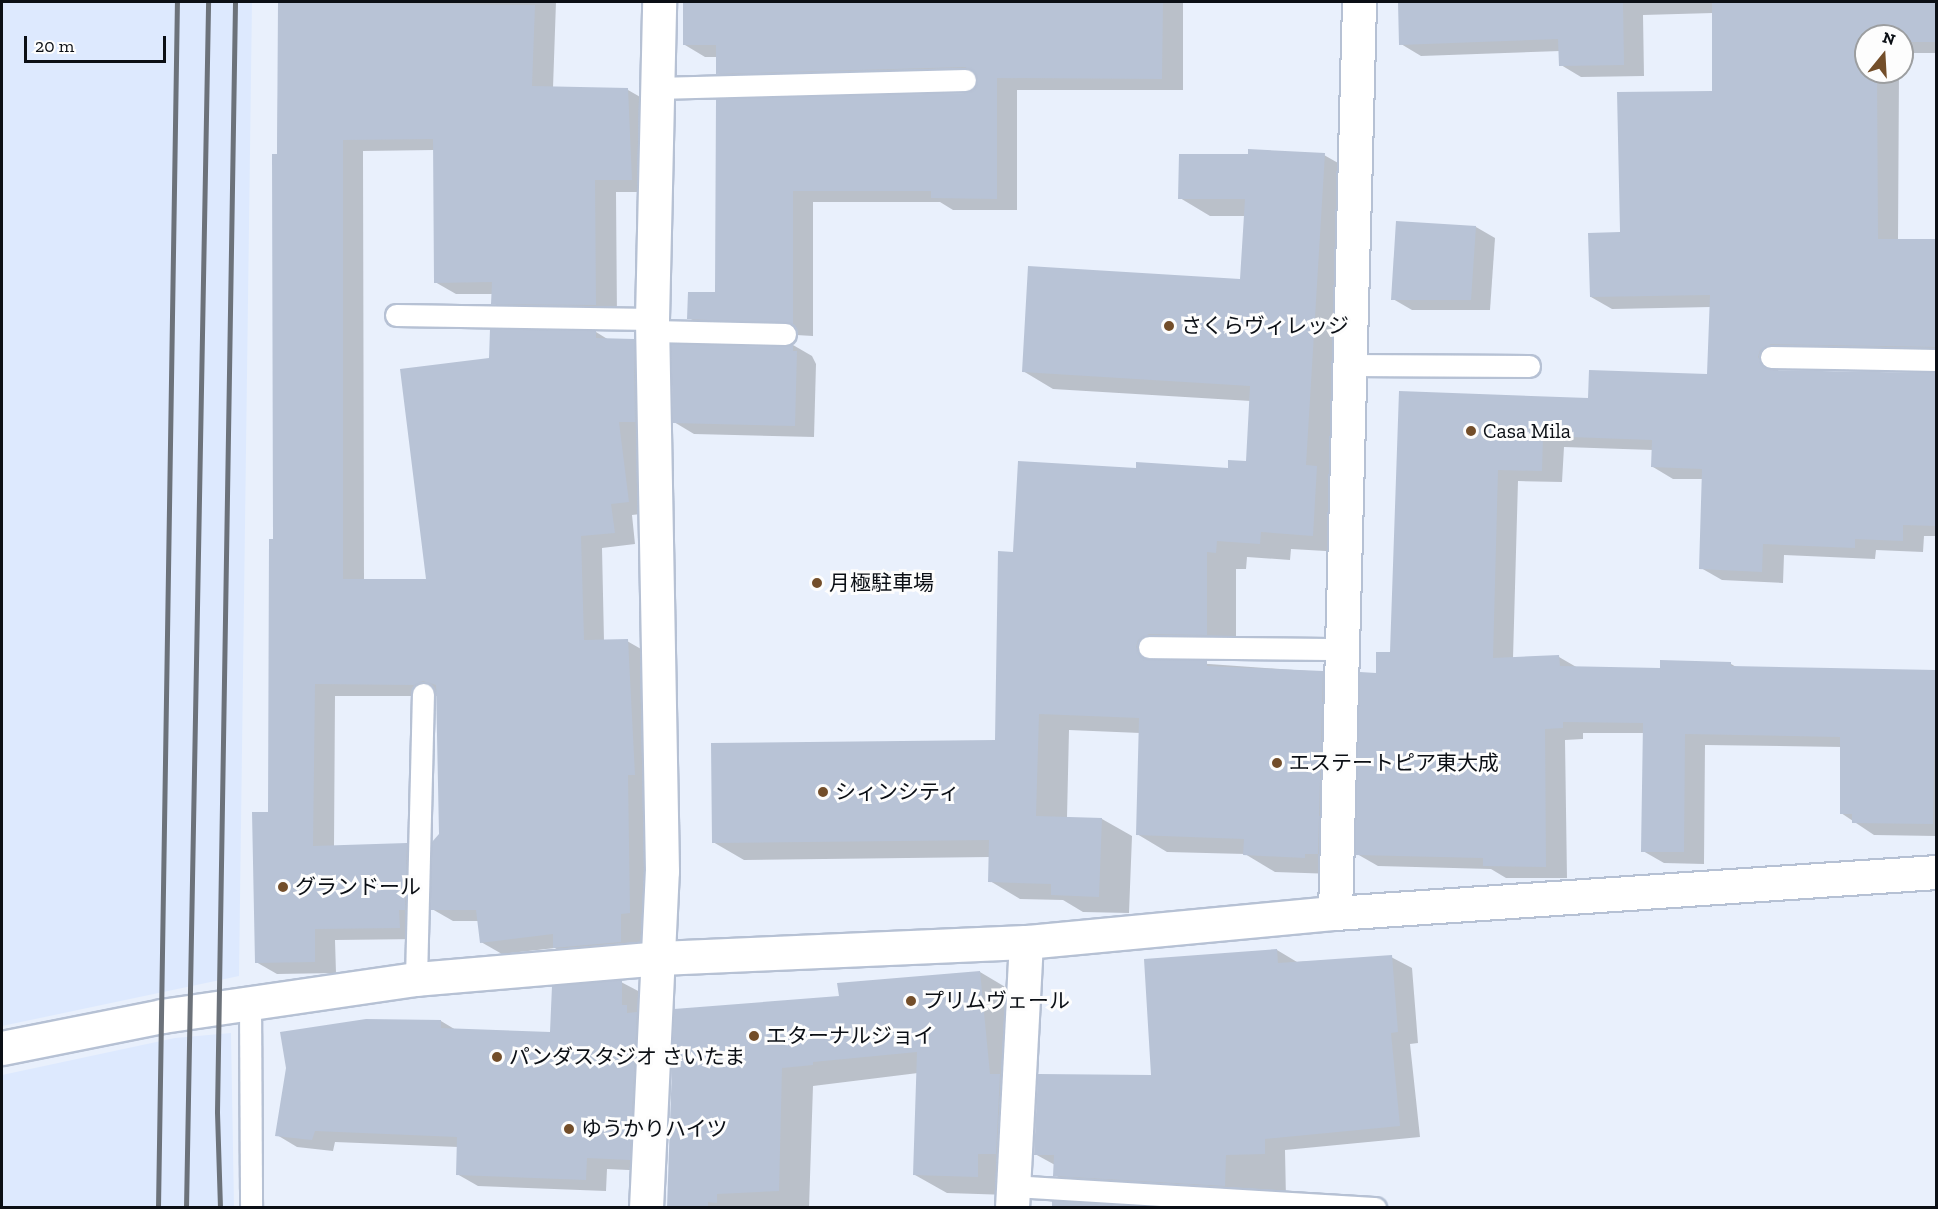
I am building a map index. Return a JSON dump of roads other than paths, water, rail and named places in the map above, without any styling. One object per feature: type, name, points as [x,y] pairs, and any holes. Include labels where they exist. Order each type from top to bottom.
[{"type":"street","points":[[646,1208],[662,871],[653,325],[659,2]]},
{"type":"street","points":[[1335,913],[1359,2]]},
{"type":"street","points":[[2,1048],[250,1002],[416,979],[658,958],[741,957],[1026,942],[1335,913],[1936,872]]},
{"type":"street","points":[[1013,1197],[1026,942]]},
{"type":"lane","points":[[657,88],[965,80]]},
{"type":"lane","points":[[396,315],[653,325],[785,334]]},
{"type":"lane","points":[[1771,357],[1936,360]]},
{"type":"lane","points":[[1349,365],[1529,366]]},
{"type":"lane","points":[[1149,647],[1342,649]]},
{"type":"lane","points":[[416,979],[423,694]]},
{"type":"lane","points":[[250,1002],[251,1208]]},
{"type":"lane","points":[[1013,1197],[1375,1208]]},
{"type":"railway","points":[[158,1208],[177,2]]},
{"type":"railway","points":[[186,1208],[208,2]]},
{"type":"railway","points":[[220,1208],[217,1112],[235,2]]},
{"type":"place","name":"さくらヴィレッジ","points":[[1169,326]]},
{"type":"place","name":"Casa Mila","points":[[1471,431]]},
{"type":"place","name":"月極駐車場","points":[[817,583]]},
{"type":"place","name":"エステートピア東大成","points":[[1277,763]]},
{"type":"place","name":"シィンシティ","points":[[823,792]]},
{"type":"place","name":"グランドール","points":[[283,887]]},
{"type":"place","name":"プリムヴェール","points":[[911,1001]]},
{"type":"place","name":"エターナルジョイ","points":[[754,1036]]},
{"type":"place","name":"パンダスタジオ さいたま","points":[[497,1057]]},
{"type":"place","name":"ゆうかりハイツ","points":[[569,1129]]}]
